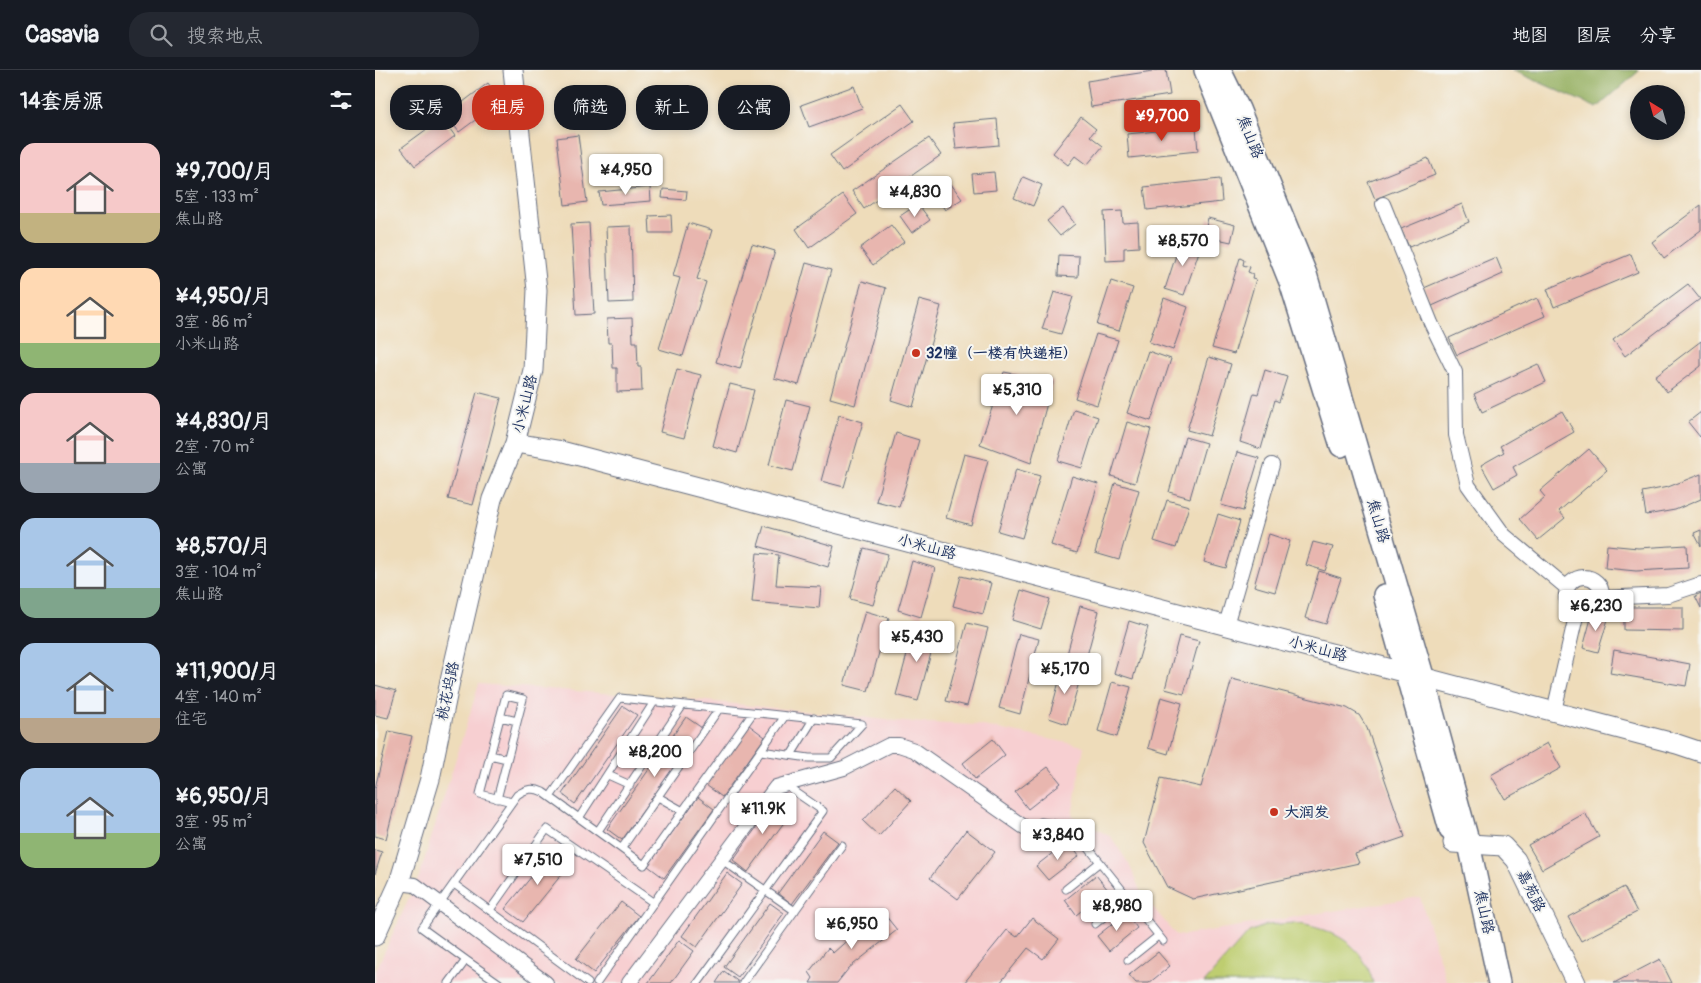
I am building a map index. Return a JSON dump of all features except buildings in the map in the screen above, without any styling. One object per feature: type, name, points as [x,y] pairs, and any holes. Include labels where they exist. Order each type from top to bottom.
[{"type":"main road","name":"焦山路","points":[[1205,70],[1290,282],[1414,674]]},
{"type":"main road","name":"焦山路","points":[[1220,70],[1239,109],[1306,274],[1499,983]]},
{"type":"main road","name":"焦山路","points":[[1461,843],[1485,983]]},
{"type":"street","name":"小米山路","points":[[513,70],[537,290],[533,370],[515,443],[557,450],[1414,674],[1701,752]]},
{"type":"street","points":[[1383,204],[1431,324],[1455,372],[1456,435],[1468,485],[1504,535],[1567,588]]},
{"type":"street","name":"桃花坞路","points":[[375,936],[399,883],[431,779],[450,681],[492,499],[515,443]]},
{"type":"street","points":[[1226,625],[1272,465]]},
{"type":"street","points":[[1586,577],[1597,582],[1602,592],[1601,598],[1599,604],[1589,612],[1577,612],[1568,604],[1566,599],[1567,588],[1575,579],[1586,577]]},
{"type":"street","points":[[1601,598],[1668,594],[1701,584]]},
{"type":"street","points":[[1554,711],[1577,612]]},
{"type":"street","points":[[629,983],[776,787],[844,768],[889,745],[899,745],[915,750],[1023,827]]},
{"type":"street","name":"嘉苑路","points":[[1461,843],[1503,846],[1516,860],[1577,983]]},
{"type":"street","points":[[399,883],[415,885],[546,983]]},
{"type":"lane","points":[[497,799],[523,699],[505,695],[480,794],[497,799],[512,802]]},
{"type":"lane","points":[[550,797],[620,698],[862,724],[831,758],[809,758],[761,751]]},
{"type":"lane","points":[[579,818],[654,702]]},
{"type":"lane","points":[[598,831],[683,705]]},
{"type":"lane","points":[[622,848],[719,709]]},
{"type":"lane","points":[[499,983],[422,928],[441,904],[517,795],[530,789],[536,789],[644,864],[753,713]]},
{"type":"lane","points":[[597,983],[785,716]]},
{"type":"lane","points":[[500,717],[517,721]]},
{"type":"lane","points":[[791,755],[814,718]]},
{"type":"lane","points":[[490,755],[507,759]]},
{"type":"lane","points":[[608,775],[630,785]]},
{"type":"lane","points":[[698,983],[823,811],[785,785]]},
{"type":"lane","points":[[658,796],[683,811]]},
{"type":"lane","points":[[1023,827],[1032,829],[1041,822],[1059,825],[1075,831],[1161,938],[1128,960]]},
{"type":"lane","points":[[489,910],[547,829],[654,902]]},
{"type":"lane","points":[[743,983],[843,845]]},
{"type":"lane","points":[[722,860],[795,911]]},
{"type":"lane","points":[[1066,889],[1100,862]]},
{"type":"lane","points":[[454,884],[588,983]]},
{"type":"lane","points":[[1095,924],[1128,898]]},
{"type":"lane","points":[[449,983],[466,960]]},
{"type":"shaded area","points":[[479,684],[697,700],[906,722],[978,725],[1084,746],[1072,816],[1111,837],[1129,864],[1141,893],[1177,936],[1420,897],[1447,983],[375,983],[375,972],[419,877]]},
{"type":"green space","points":[[1512,70],[1640,70],[1597,108]]},
{"type":"green space","points":[[1294,923],[1321,929],[1344,940],[1362,957],[1373,983],[1204,983],[1249,932],[1267,925]]},
{"type":"place","name":"32幢（一楼有快递柜）","points":[[916,353]]},
{"type":"place","name":"大润发","points":[[1274,812]]}]
